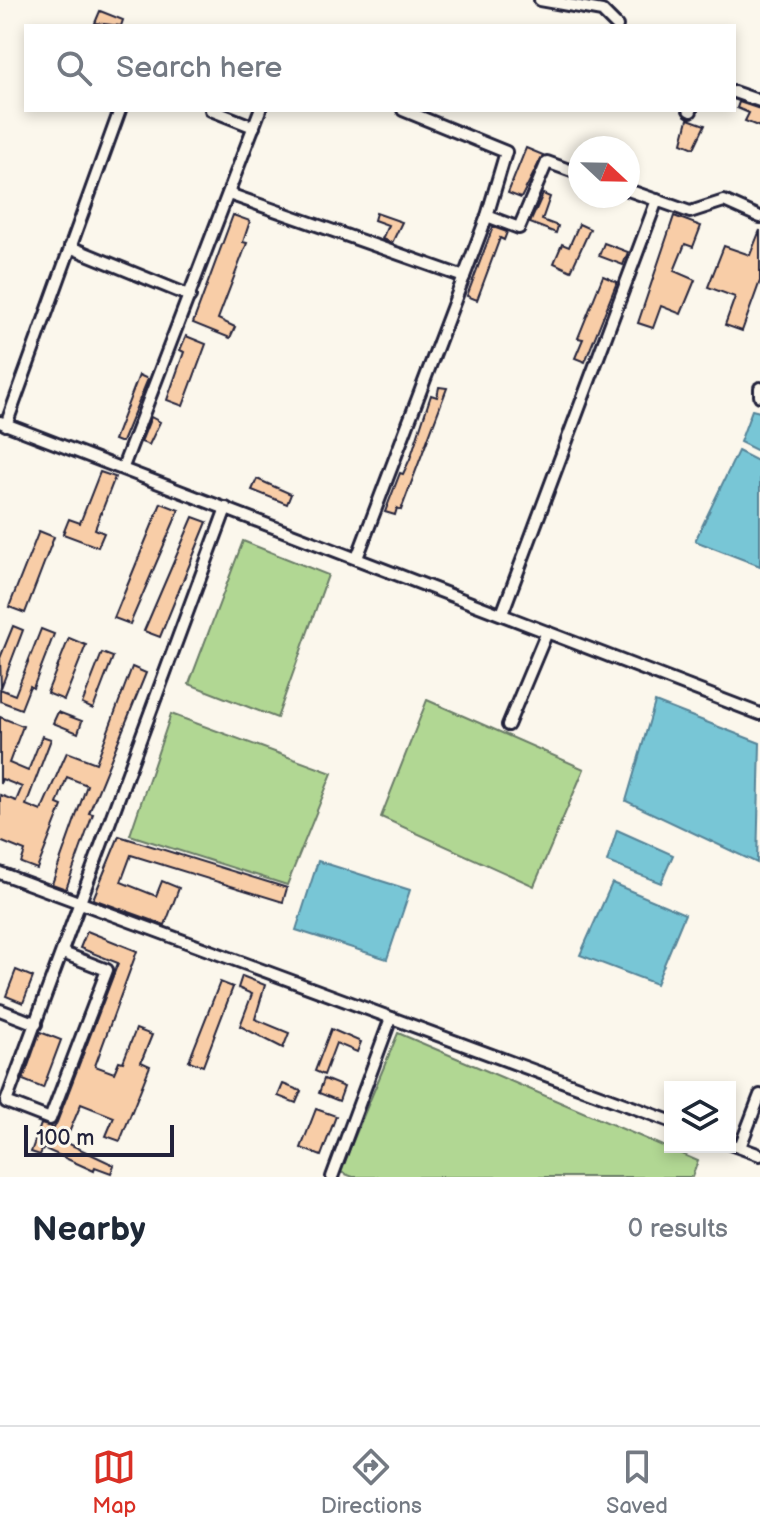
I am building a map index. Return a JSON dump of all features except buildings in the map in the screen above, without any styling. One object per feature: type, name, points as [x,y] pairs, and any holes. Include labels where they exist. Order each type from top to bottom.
[{"type":"street","points":[[540,0],[602,11],[615,24]]},
{"type":"street","points":[[736,93],[760,101]]},
{"type":"street","points":[[119,112],[3,423],[760,714]]},
{"type":"street","points":[[216,112],[254,127]]},
{"type":"street","points":[[123,467],[259,112]]},
{"type":"street","points":[[357,558],[487,216],[506,152],[502,147],[408,112]]},
{"type":"street","points":[[487,216],[519,228],[547,162],[568,170]]},
{"type":"street","points":[[229,194],[464,277]]},
{"type":"street","points":[[640,194],[690,212],[724,201],[760,217]]},
{"type":"street","points":[[502,614],[657,200]]},
{"type":"street","points":[[70,247],[190,296]]},
{"type":"street","points":[[760,388],[760,396]]},
{"type":"street","points":[[63,953],[107,970],[50,1119],[6,1102],[63,953],[82,904],[226,508]]},
{"type":"street","points":[[508,725],[547,632]]},
{"type":"street","points":[[0,873],[664,1119]]},
{"type":"street","points":[[0,1010],[36,1024]]},
{"type":"street","points":[[332,1177],[391,1018]]},
{"type":"street","points":[[736,1144],[760,1095]]},
{"type":"street","points":[[736,1146],[760,1155]]},
{"type":"green space","points":[[243,541],[328,575],[277,718],[189,684]]},
{"type":"green space","points":[[427,700],[584,769],[534,886],[381,817]]},
{"type":"green space","points":[[171,714],[332,773],[287,885],[130,835]]},
{"type":"green space","points":[[398,1033],[664,1146],[664,1153],[679,1153],[698,1161],[692,1177],[353,1177],[340,1172]]},
{"type":"water","points":[[752,410],[760,412],[760,452],[740,442]]},
{"type":"water","points":[[738,451],[760,462],[760,566],[695,541]]},
{"type":"water","points":[[655,702],[760,743],[757,863],[626,801]]},
{"type":"water","points":[[617,830],[673,855],[661,883],[607,862]]},
{"type":"water","points":[[318,861],[410,890],[387,959],[296,930]]},
{"type":"water","points":[[612,883],[685,914],[656,984],[580,955]]}]
